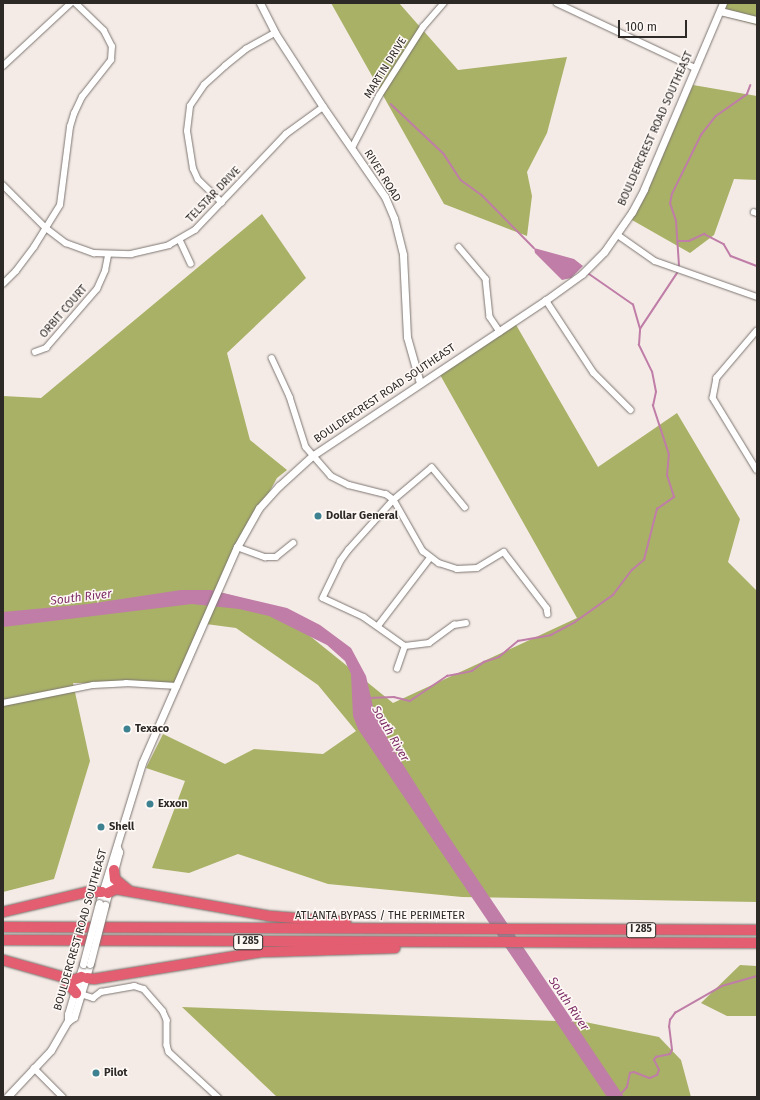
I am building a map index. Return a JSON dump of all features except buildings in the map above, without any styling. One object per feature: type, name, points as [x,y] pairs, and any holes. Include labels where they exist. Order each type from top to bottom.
[{"type":"highway","points":[[114,870],[118,883],[130,891]]},
{"type":"highway","points":[[3,912],[87,892],[105,892],[116,889],[269,916],[329,922],[394,923],[428,928]]},
{"type":"highway","name":"ATLANTA BYPASS / THE PERIMETER","points":[[3,927],[757,930]]},
{"type":"highway","name":"I 285","points":[[3,940],[757,945]]},
{"type":"highway","points":[[3,960],[74,980],[84,978],[94,979],[261,952],[350,951],[492,943]]},
{"type":"highway","points":[[63,977],[79,994]]},
{"type":"street","points":[[3,66],[71,3]]},
{"type":"street","points":[[3,284],[16,271],[46,228],[61,199],[70,127],[74,114],[82,97],[108,67],[112,55],[110,40],[104,31],[75,3]]},
{"type":"street","name":"RIVER ROAD","points":[[260,3],[276,33],[323,107],[384,197],[400,237],[405,279],[407,337],[420,383]]},
{"type":"street","name":"MARTIN DRIVE","points":[[352,148],[379,96],[423,27],[444,3]]},
{"type":"street","points":[[557,3],[695,68]]},
{"type":"street","name":"BOULDERCREST ROAD SOUTHEAST","points":[[7,1097],[51,1050],[68,1021],[68,1014],[79,994],[84,978],[105,892],[113,850],[117,846],[142,763],[237,547],[259,508],[279,486],[312,456],[420,383],[500,332],[586,270],[618,235],[644,189],[723,3]]},
{"type":"street","points":[[720,11],[757,20]]},
{"type":"street","points":[[222,203],[198,180],[193,169],[187,131],[190,106],[204,85],[225,66],[246,49],[276,33]]},
{"type":"street","name":"TELSTAR DRIVE","points":[[3,185],[46,228],[66,243],[94,253],[108,255],[131,254],[180,240],[195,230],[286,134],[323,107]]},
{"type":"street","points":[[618,235],[655,261],[757,297]]},
{"type":"street","points":[[180,240],[191,264]]},
{"type":"street","points":[[460,247],[486,279],[490,317],[500,332]]},
{"type":"street","name":"ORBIT COURT","points":[[35,352],[46,348],[97,289],[105,271],[108,255]]},
{"type":"street","points":[[546,300],[594,373],[630,410]]},
{"type":"street","points":[[757,332],[717,378],[713,398],[757,470]]},
{"type":"street","points":[[272,358],[290,397],[306,447],[312,456],[336,480],[373,489],[394,500],[400,508],[415,538],[430,558],[447,566],[467,569],[486,565],[504,552],[547,608],[548,614]]},
{"type":"street","points":[[465,508],[432,468],[394,500],[341,561],[323,598],[352,610],[378,626],[405,646],[429,643],[454,626],[466,623]]},
{"type":"street","points":[[237,547],[265,557],[276,558],[293,542]]},
{"type":"street","points":[[378,626],[430,558]]},
{"type":"street","points":[[397,669],[405,646]]},
{"type":"street","points":[[3,703],[93,685],[126,683],[177,686]]},
{"type":"street","name":"BOULDERCREST ROAD SOUTHEAST","points":[[105,892],[114,870],[119,852],[117,846]]},
{"type":"street","points":[[79,994],[93,998],[102,992],[134,986],[144,989],[163,1010],[167,1020],[167,1045],[169,1052],[218,1097]]},
{"type":"street","points":[[34,1068],[63,1097]]},
{"type":"green space","points":[[331,3],[399,3],[458,70],[567,57],[547,133],[527,172],[532,196],[527,236],[444,204]]},
{"type":"green space","points":[[726,3],[757,3],[757,25],[723,16]]},
{"type":"green space","points":[[693,85],[757,96],[757,180],[734,179],[714,235],[690,253],[632,220],[645,197]]},
{"type":"green space","points":[[262,214],[306,278],[227,353],[250,440],[287,470],[277,478],[215,591],[274,607],[393,703],[577,618],[439,373],[515,323],[598,467],[677,413],[740,519],[728,562],[757,591],[757,902],[462,897],[328,884],[238,854],[189,873],[152,868],[185,781],[146,768],[163,734],[225,764],[254,749],[323,754],[356,731],[318,685],[236,628],[206,624],[180,683],[73,683],[90,761],[54,879],[3,892],[3,396],[41,398]]},
{"type":"green space","points":[[740,965],[757,966],[757,1016],[727,1016],[701,1003]]},
{"type":"green space","points":[[182,1007],[585,1022],[659,1037],[681,1060],[691,1097],[277,1097]]},
{"type":"shaded area","points":[[534,248],[574,259],[583,266],[571,278],[562,280],[535,253]]},
{"type":"shaded area","name":"South River","points":[[181,590],[211,590],[287,608],[320,625],[351,648],[366,676],[374,711],[392,747],[445,831],[624,1097],[607,1097],[358,729],[353,716],[351,674],[345,661],[327,645],[269,616],[239,609],[192,604],[3,627],[3,612],[88,604]]},
{"type":"waterway","points":[[679,266],[676,221],[670,204],[672,194],[701,135],[716,116],[747,94],[750,86]]},
{"type":"waterway","points":[[391,104],[444,154],[461,180],[482,195],[534,248]]},
{"type":"waterway","points":[[678,241],[689,241],[704,234],[724,244],[731,256],[757,266]]},
{"type":"waterway","points":[[369,698],[394,697],[410,701],[447,676],[472,671],[484,662],[499,657],[518,641],[551,635],[575,622],[613,595],[632,570],[644,560],[657,509],[674,497],[667,476],[669,455],[653,406],[656,392],[652,372],[639,345],[640,329],[633,305],[587,273]]},
{"type":"waterway","points":[[640,329],[677,273]]},
{"type":"waterway","points":[[621,1094],[627,1087],[630,1073],[634,1072],[650,1078],[657,1075],[659,1070],[654,1060],[656,1057],[670,1054],[672,1050],[669,1027],[670,1020],[675,1013],[722,986],[757,976]]},
{"type":"place","name":"Dollar General","points":[[318,516]]},
{"type":"place","name":"Texaco","points":[[127,729]]},
{"type":"place","name":"Exxon","points":[[150,804]]},
{"type":"place","name":"Shell","points":[[101,827]]},
{"type":"place","name":"Pilot","points":[[96,1073]]}]
